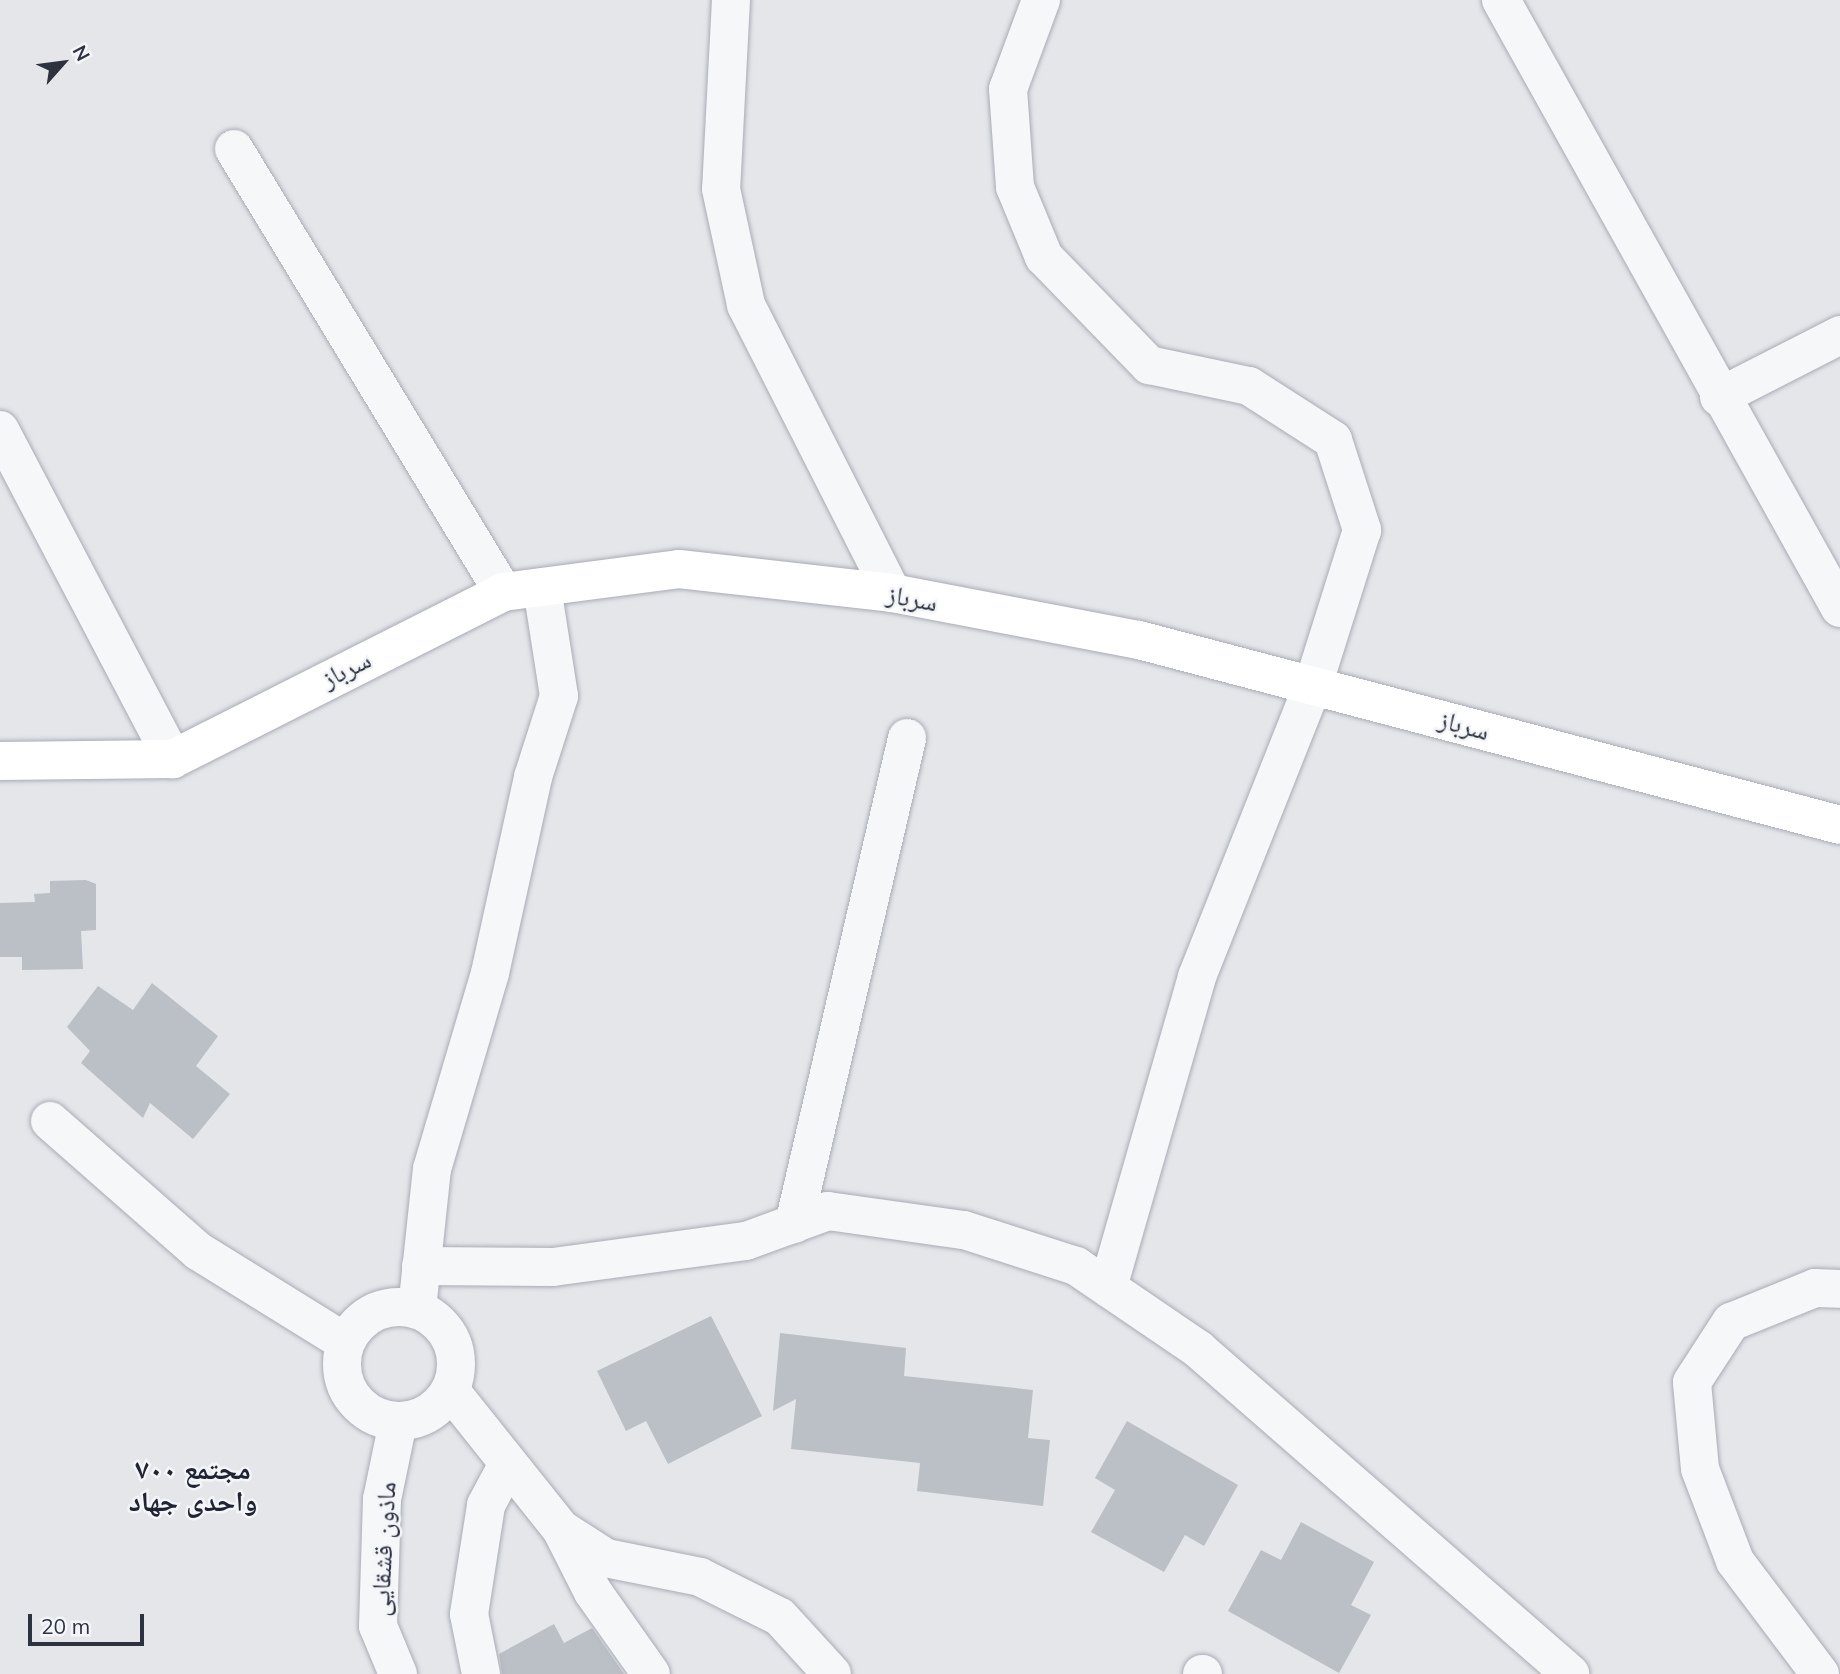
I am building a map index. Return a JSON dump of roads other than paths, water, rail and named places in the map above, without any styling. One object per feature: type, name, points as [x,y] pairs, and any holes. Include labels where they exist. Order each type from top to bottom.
[{"type":"street","points":[[731,0],[721,189],[746,305],[892,593]]},
{"type":"street","points":[[1041,0],[1009,89],[1014,187],[1044,257],[1149,365],[1249,386],[1333,440],[1362,530],[1313,685],[1197,978],[1108,1287]]},
{"type":"street","points":[[1500,0],[1719,397],[1840,608]]},
{"type":"street","points":[[234,149],[503,592]]},
{"type":"street","points":[[1719,397],[1840,335]]},
{"type":"street","points":[[0,430],[173,759]]},
{"type":"street","name":"سرباز","points":[[0,761],[173,759],[503,592],[679,569],[892,593],[1139,640],[1840,825]]},
{"type":"street","points":[[417,1309],[432,1169],[490,973],[533,777],[559,696],[542,587]]},
{"type":"street","points":[[794,1224],[907,738]]},
{"type":"street","points":[[50,1121],[198,1251],[345,1342]]},
{"type":"street","points":[[421,1266],[554,1267],[746,1241],[828,1211],[964,1230],[1076,1266],[1198,1349],[1570,1674]]},
{"type":"street","points":[[1820,1674],[1735,1561],[1700,1469],[1692,1382],[1731,1322],[1815,1288],[1840,1289]]},
{"type":"street","points":[[417,1309],[434,1318],[453,1344],[457,1363],[450,1390],[439,1406],[417,1419],[398,1422],[373,1416],[357,1403],[343,1379],[345,1342],[375,1311],[417,1309]]},
{"type":"street","points":[[450,1390],[561,1529],[593,1592],[651,1674]]},
{"type":"street","name":"ماذون قشقایی","points":[[398,1422],[382,1499],[377,1626],[398,1674]]},
{"type":"street","points":[[481,1674],[469,1614],[486,1505],[508,1465]]},
{"type":"street","points":[[561,1529],[606,1558],[700,1577],[780,1617],[832,1674]]},
{"type":"district","name":"مجتمع ۷۰۰ واحدی جهاد","points":[[193,1485]]}]
